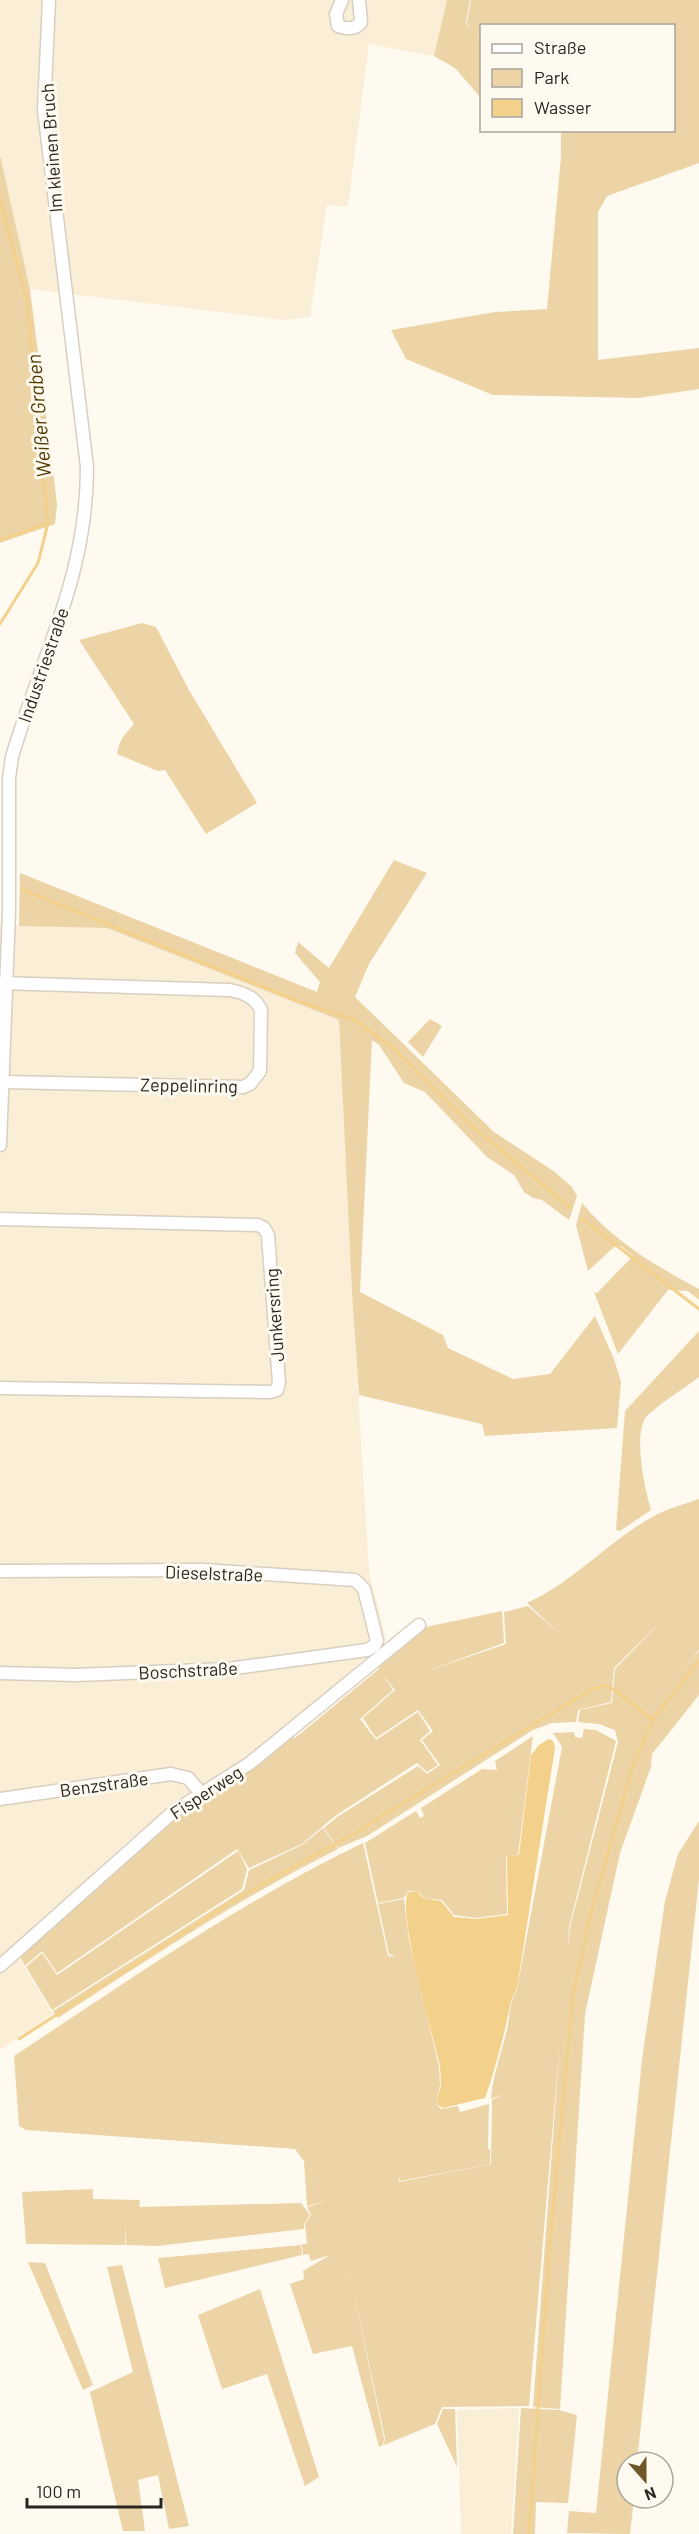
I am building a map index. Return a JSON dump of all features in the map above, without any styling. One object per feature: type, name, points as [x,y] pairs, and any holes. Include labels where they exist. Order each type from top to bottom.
[{"type":"street","name":"Im kleinen Bruch","points":[[49,0],[44,110],[65,296]]},
{"type":"street","points":[[342,0],[336,19],[338,26],[346,28],[354,27],[361,22],[358,0]]},
{"type":"street","name":"Industriestraße","points":[[0,1145],[3,1082],[3,983],[10,874],[9,778],[12,757],[74,576],[87,489],[87,467],[65,296]]},
{"type":"street","name":"Zeppelinring","points":[[3,983],[230,990],[243,993],[258,1003],[261,1010],[260,1071],[250,1084],[243,1087],[3,1082]]},
{"type":"street","name":"Junkersring","points":[[0,1219],[258,1225],[264,1228],[268,1235],[279,1383],[277,1390],[270,1392],[0,1388]]},
{"type":"street","name":"Dieselstraße","points":[[0,1571],[203,1570],[355,1580],[364,1589],[377,1641],[374,1646]]},
{"type":"street","name":"Fisperweg","points":[[0,1966],[140,1839],[201,1792],[250,1763],[419,1625]]},
{"type":"street","name":"Boschstraße","points":[[0,1673],[76,1675],[228,1669],[367,1650],[374,1646]]},
{"type":"street","name":"Benzstraße","points":[[0,1799],[171,1774],[188,1778],[201,1792]]},
{"type":"shaded area","points":[[0,0],[447,0],[434,56],[369,44],[348,206],[327,205],[310,317],[284,320],[30,289],[0,155]]},
{"type":"shaded area","points":[[0,925],[107,928],[339,1020],[352,1293],[369,1571],[386,1639],[313,1706],[245,1761],[186,1795],[128,1841],[13,1948],[53,2014],[0,2050]]},
{"type":"shaded area","points":[[519,2408],[511,2534],[461,2534],[457,2410]]},
{"type":"green space","points":[[447,0],[470,0],[466,23],[469,29],[467,23],[471,0],[699,0],[699,163],[607,196],[598,212],[598,360],[699,348],[699,389],[639,398],[493,395],[406,359],[391,330],[495,312],[547,309],[561,157],[561,132],[675,132],[675,24],[480,24],[480,33],[476,33],[480,34],[480,97],[455,68],[434,56]]},
{"type":"green space","points":[[0,155],[30,289],[57,504],[55,524],[0,543]]},
{"type":"green space","points":[[142,623],[156,627],[189,690],[257,803],[206,834],[165,770],[158,771],[117,754],[121,741],[134,724],[79,640]]},
{"type":"green space","points":[[394,860],[427,873],[369,964],[355,997],[494,1132],[555,1172],[572,1187],[577,1196],[569,1220],[542,1200],[533,1198],[524,1192],[514,1175],[487,1157],[425,1092],[404,1083],[379,1045],[372,1040],[360,1292],[443,1335],[448,1348],[513,1379],[550,1374],[595,1316],[614,1359],[621,1382],[617,1428],[485,1436],[482,1424],[359,1395],[339,1020],[107,928],[19,926],[20,873],[317,992],[320,982],[295,953],[298,942],[329,968]]},
{"type":"green space","points":[[430,1019],[442,1026],[423,1057],[408,1042]]},
{"type":"green space","points":[[582,1203],[621,1241],[651,1262],[699,1289],[699,1300],[688,1291],[668,1290],[618,1354],[594,1292],[597,1293],[633,1256],[621,1246],[614,1247],[588,1271],[576,1225]]},
{"type":"green space","points":[[699,1331],[699,1377],[650,1413],[642,1425],[641,1462],[651,1510],[620,1531],[616,1530],[625,1411]]},
{"type":"green space","points":[[699,1499],[699,1650],[684,1668],[699,1651],[699,1695],[652,1754],[651,1767],[620,1853],[585,2014],[560,2409],[533,2407],[560,2041],[529,2406],[442,2407],[435,2424],[384,2445],[385,2438],[348,2265],[384,2438],[383,2445],[379,2447],[352,2346],[313,2354],[290,2284],[304,2279],[303,2271],[330,2255],[311,2261],[308,2254],[303,2255],[302,2244],[307,2244],[305,2224],[311,2215],[307,2207],[328,2200],[307,2206],[304,2161],[295,2149],[26,2130],[19,2126],[14,2056],[142,1971],[229,1917],[317,1866],[363,1843],[388,1956],[396,1957],[389,1954],[378,1904],[404,1899],[409,1940],[439,2067],[440,2085],[436,2104],[441,2109],[458,2106],[460,2112],[489,2104],[490,2164],[400,2181],[399,2177],[399,2182],[491,2164],[492,2100],[504,2094],[491,2099],[492,2089],[517,1989],[562,1747],[553,1733],[574,1732],[575,1737],[582,1738],[584,1729],[596,1730],[616,1741],[569,1927],[568,1950],[570,1927],[618,1742],[615,1730],[599,1724],[578,1722],[580,1710],[612,1703],[615,1669],[669,1613],[614,1668],[611,1702],[578,1710],[576,1722],[552,1723],[533,1730],[367,1836],[338,1848],[324,1828],[337,1817],[418,1766],[427,1774],[440,1765],[422,1740],[433,1731],[418,1710],[376,1738],[363,1718],[395,1690],[382,1674],[393,1690],[360,1719],[376,1740],[418,1712],[430,1731],[420,1740],[438,1765],[427,1772],[417,1763],[335,1816],[302,1844],[249,1868],[237,1849],[57,1973],[42,1951],[25,1966],[19,1955],[186,1808],[291,1735],[295,1738],[379,1669],[377,1665],[421,1628],[502,1611],[504,1643],[418,1674],[506,1644],[504,1612],[528,1606],[562,1636],[527,1603],[559,1585],[647,1520]]},
{"type":"green space","points":[[533,1736],[518,1855],[506,1856],[507,1914],[475,1918],[454,1915],[442,1900],[424,1898],[419,1892],[408,1891],[404,1898],[378,1903],[365,1843],[416,1811],[420,1818],[424,1816],[421,1808],[482,1769],[497,1770],[495,1761]]},
{"type":"green space","points":[[699,1821],[699,1879],[638,2450],[615,2450],[615,2510],[633,2510],[630,2534],[567,2533],[569,2511],[596,2513],[642,2060],[665,1901],[678,1854]]},
{"type":"green space","points":[[323,1828],[338,1849],[230,1908],[58,2018],[53,2011],[244,1890],[249,1870],[302,1845]]},
{"type":"green space","points":[[238,1851],[247,1869],[242,1889],[52,2010],[26,1967],[42,1953],[57,1975]]},
{"type":"green space","points":[[93,2189],[93,2199],[140,2200],[139,2207],[301,2203],[310,2215],[304,2224],[304,2229],[157,2246],[126,2245],[125,2223],[125,2245],[26,2244],[22,2192]]},
{"type":"green space","points":[[301,2245],[302,2255],[165,2288],[158,2258]]},
{"type":"green space","points":[[28,2262],[45,2263],[93,2385],[83,2390]]},
{"type":"green space","points":[[122,2265],[189,2526],[169,2529],[158,2475],[138,2480],[145,2531],[123,2531],[90,2392],[133,2372],[107,2267]]},
{"type":"green space","points":[[260,2289],[319,2477],[305,2486],[267,2374],[222,2389],[198,2315]]},
{"type":"green space","points":[[521,2408],[559,2410],[577,2415],[568,2503],[536,2502],[535,2534],[513,2534]]},
{"type":"green space","points":[[443,2409],[455,2409],[457,2467],[437,2424]]},
{"type":"water","points":[[549,1739],[553,1741],[555,1748],[517,1988],[496,2064],[485,2098],[443,2108],[436,2104],[441,2085],[440,2066],[411,1948],[407,1924],[408,1892],[418,1892],[423,1898],[441,1901],[454,1917],[476,1919],[508,1915],[507,1856],[519,1855],[531,1755],[539,1745]]},
{"type":"waterway","name":"Weißer Graben","points":[[0,200],[27,300],[48,523],[38,563],[0,624]]},
{"type":"waterway","points":[[0,540],[48,523]]},
{"type":"waterway","points":[[23,890],[301,1002],[355,1020],[394,1049],[471,1125],[571,1208]]},
{"type":"waterway","points":[[582,1219],[699,1309]]},
{"type":"waterway","points":[[529,2534],[550,2242],[573,1995],[591,1913],[633,1765],[653,1720],[699,1661]]},
{"type":"waterway","points":[[19,2039],[236,1899],[351,1835],[592,1689],[605,1685],[615,1690],[653,1720]]}]
